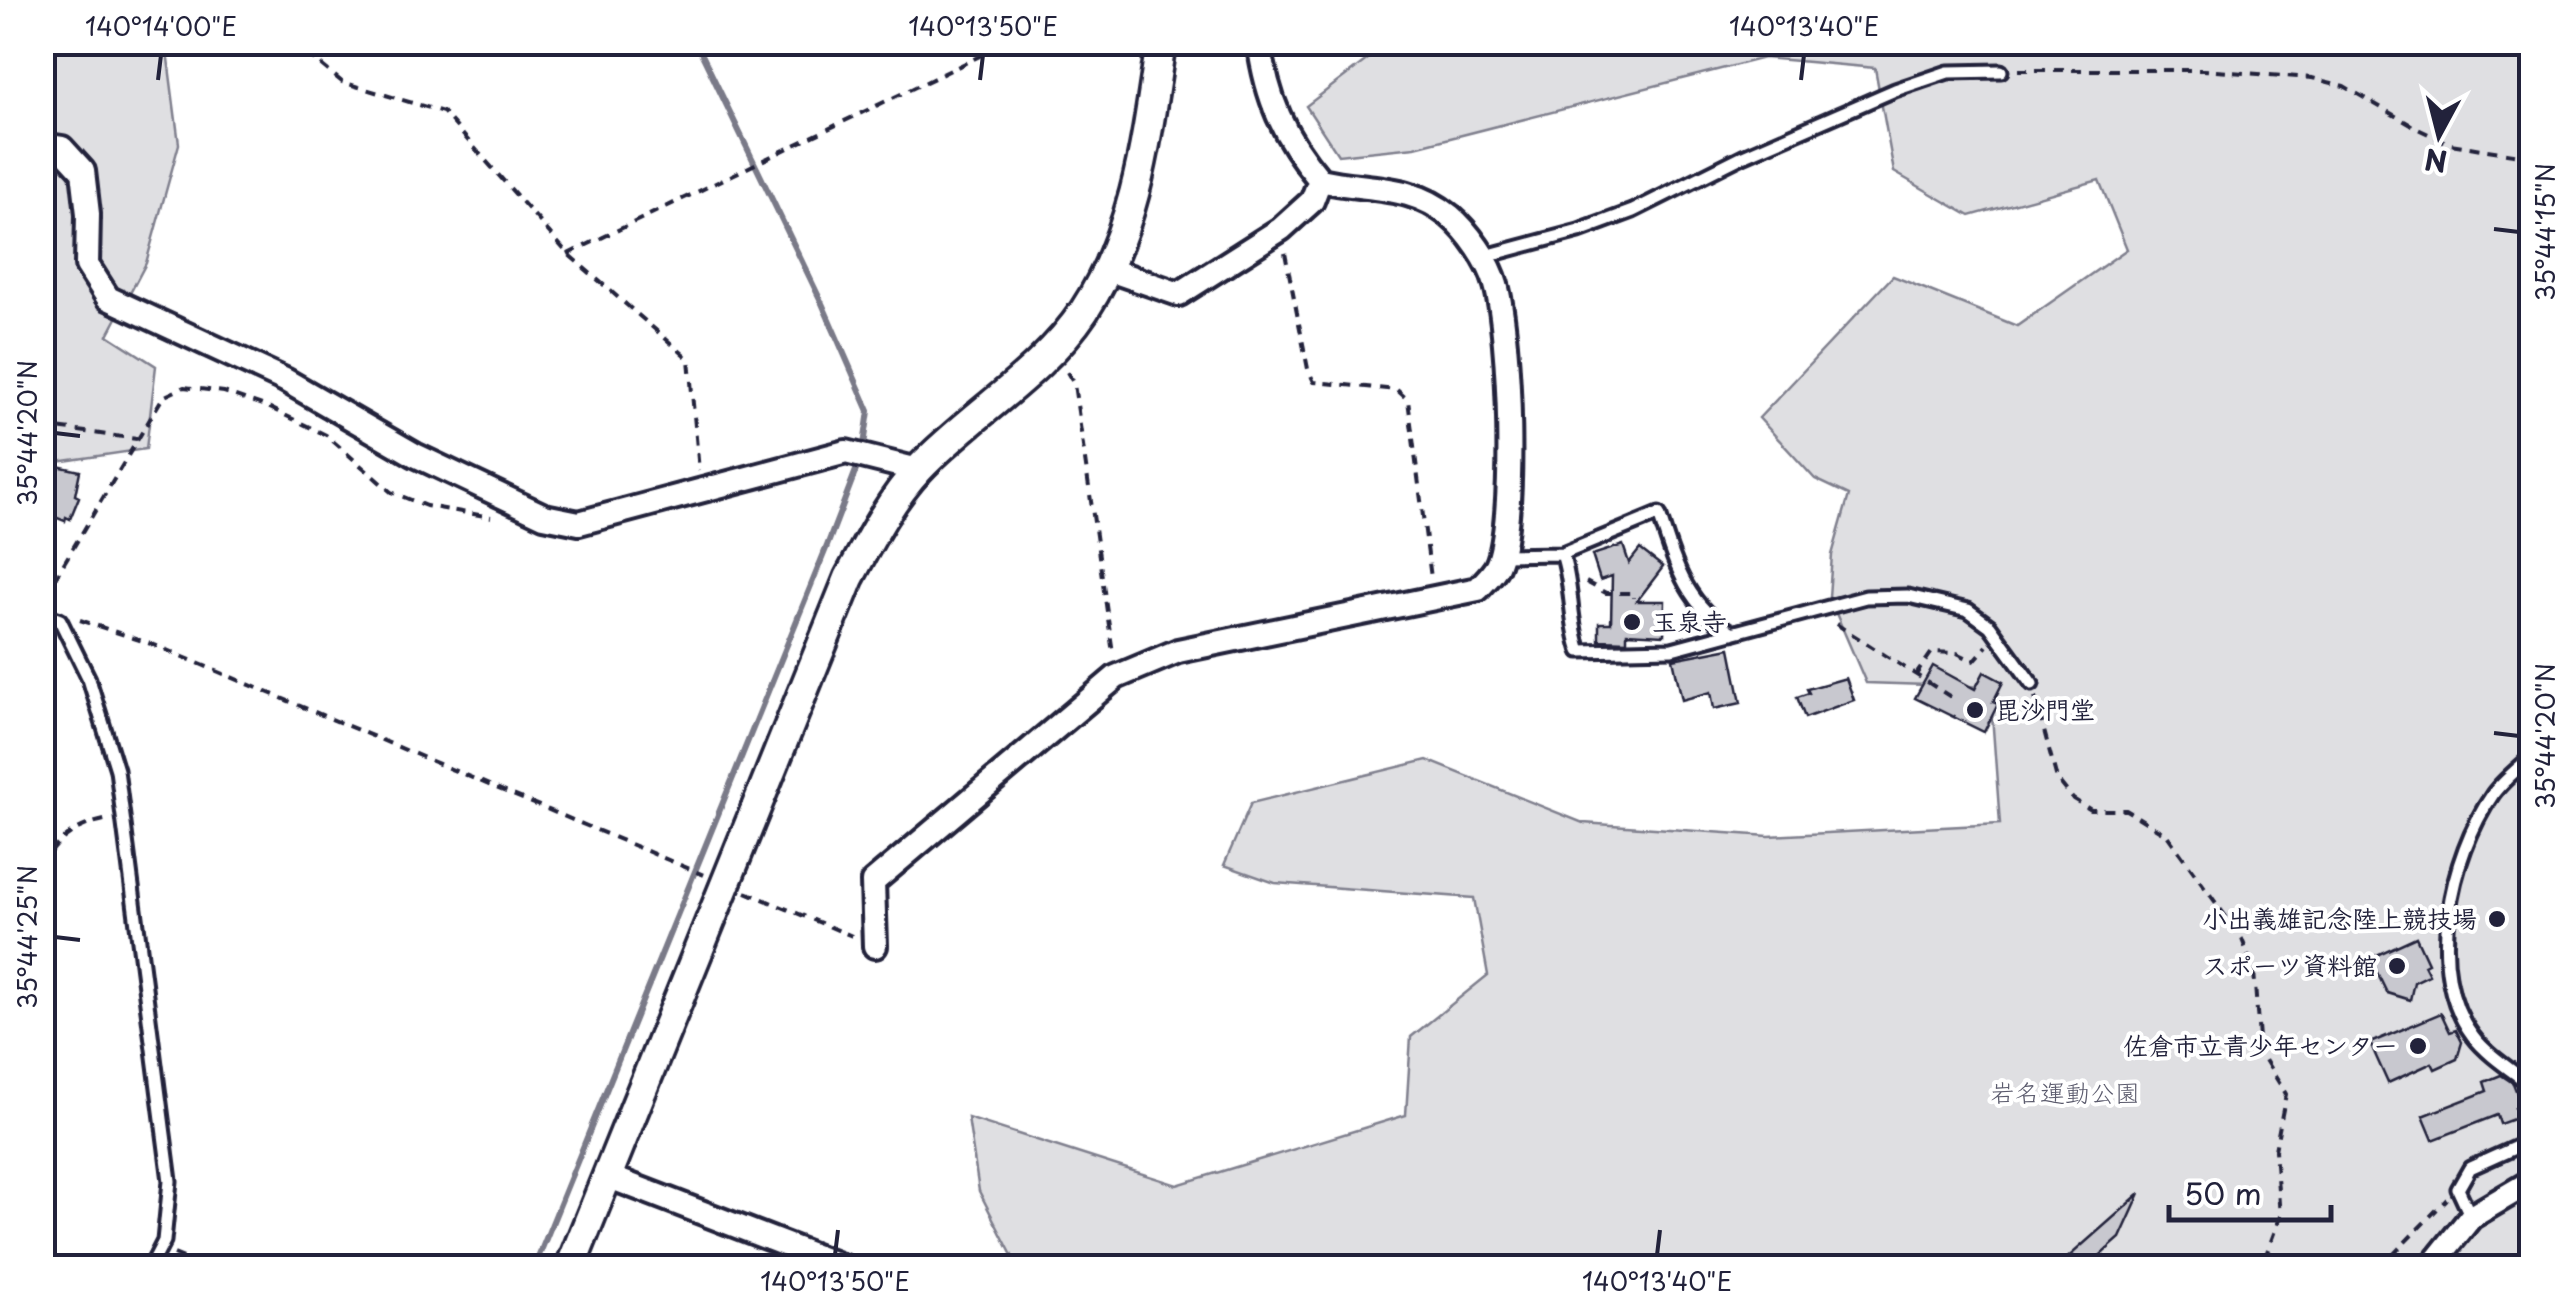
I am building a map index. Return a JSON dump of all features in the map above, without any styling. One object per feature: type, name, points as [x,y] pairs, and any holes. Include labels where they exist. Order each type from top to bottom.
[{"type":"street","points":[[570,1268],[849,578],[880,523],[918,470],[1052,348],[1082,313],[1107,269],[1127,226],[1142,166],[1161,42]]},
{"type":"street","points":[[875,946],[873,882],[1116,677],[1178,651],[1478,589],[1497,567],[1506,533],[1508,370],[1496,284],[1454,219],[1424,197],[1320,180],[1297,152],[1265,86],[1259,42]]},
{"type":"street","points":[[42,145],[62,148],[83,171],[88,214],[87,266],[108,298],[284,380],[415,455],[544,516],[579,524],[846,452],[918,470]]},
{"type":"street","points":[[1107,269],[1179,294],[1281,229],[1312,201],[1320,180]]},
{"type":"street","points":[[607,1176],[846,1268]]},
{"type":"street","points":[[2430,1268],[2472,1218],[2532,1182]]},
{"type":"lane","points":[[1482,257],[1633,211],[1743,156],[1895,90],[1948,72],[2001,71]]},
{"type":"lane","points":[[1500,555],[1562,554],[1659,514],[1698,606],[1711,620],[1733,633]]},
{"type":"lane","points":[[1562,554],[1580,652],[1672,648],[1866,597],[1908,596],[1968,610],[1997,635],[2032,684]]},
{"type":"lane","points":[[42,613],[60,620],[88,679],[117,770],[170,1181],[164,1241],[150,1268]]},
{"type":"lane","points":[[2532,756],[2494,793],[2472,834],[2450,894],[2446,929],[2450,988],[2473,1036],[2532,1086]]},
{"type":"lane","points":[[2472,1218],[2458,1188],[2470,1168],[2532,1140]]},
{"type":"path","points":[[293,42],[342,82],[443,112],[568,254],[689,359],[700,460],[698,492]]},
{"type":"path","points":[[568,254],[1009,42]]},
{"type":"path","points":[[2001,71],[2202,70],[2312,78],[2344,86],[2450,144],[2532,157]]},
{"type":"path","points":[[1281,229],[1308,369],[1314,382],[1397,390],[1408,400],[1433,598]]},
{"type":"path","points":[[1052,348],[1074,384],[1116,677]]},
{"type":"path","points":[[42,599],[163,397],[184,388],[224,392],[268,406],[326,435],[392,492],[426,506],[496,518]]},
{"type":"path","points":[[42,426],[137,440]]},
{"type":"path","points":[[1568,572],[1606,593],[1633,593],[1633,598]]},
{"type":"path","points":[[60,620],[87,620],[156,646],[875,946]]},
{"type":"path","points":[[1915,676],[1932,652],[1957,653],[1974,661],[1997,635]]},
{"type":"path","points":[[1858,638],[1954,699]]},
{"type":"path","points":[[2032,684],[2057,779],[2073,800],[2091,810],[2126,810],[2167,834],[2242,939],[2254,971],[2260,1052],[2286,1094],[2276,1150],[2280,1217],[2267,1252],[2304,1268]]},
{"type":"path","points":[[42,868],[50,849],[75,828],[123,816]]},
{"type":"path","points":[[42,1021],[46,1052],[42,1081]]},
{"type":"path","points":[[2380,1268],[2458,1188]]},
{"type":"path","points":[[160,1248],[207,1268]]},
{"type":"green space","points":[[42,43],[166,43],[179,144],[146,263],[108,335],[156,366],[146,449],[43,464],[43,223],[61,166]]},
{"type":"green space","name":"岩名運動公園","points":[[1389,43],[2531,43],[2531,1267],[1018,1267],[979,1191],[968,1118],[1177,1185],[1406,1115],[1411,1037],[1488,975],[1474,898],[1275,883],[1224,865],[1251,803],[1427,760],[1583,823],[1769,836],[2000,824],[1990,687],[1866,683],[1829,597],[1832,555],[1849,495],[1815,479],[1759,418],[1893,276],[2017,326],[2127,249],[2099,180],[1970,216],[1894,172],[1875,68],[1764,58],[1415,147],[1338,155],[1306,106]]},
{"type":"building","points":[[48,464],[80,471],[75,495],[79,497],[70,519],[66,517],[65,521],[42,512],[42,480]]},
{"type":"building","points":[[1623,545],[1629,563],[1640,549],[1663,567],[1637,601],[1665,601],[1664,635],[1627,633],[1627,641],[1599,640],[1599,623],[1611,623],[1612,576],[1600,580],[1592,555]]},
{"type":"building","points":[[1730,648],[1741,703],[1714,709],[1711,692],[1682,700],[1673,659]]},
{"type":"building","points":[[1933,666],[1975,689],[1984,672],[2003,682],[1993,702],[1998,704],[1984,732],[1915,698]]},
{"type":"building","points":[[1846,678],[1854,700],[1805,718],[1797,697],[1809,693],[1807,689]]},
{"type":"building","points":[[2416,937],[2429,975],[2414,982],[2410,1000],[2387,993],[2370,958]]},
{"type":"building","points":[[2441,1013],[2450,1032],[2456,1030],[2462,1042],[2457,1059],[2435,1069],[2432,1063],[2388,1083],[2370,1043]]},
{"type":"building","points":[[2501,1075],[2513,1083],[2522,1106],[2515,1108],[2519,1117],[2500,1124],[2497,1115],[2433,1140],[2423,1116],[2487,1091],[2484,1082]]},
{"type":"building","points":[[2140,1194],[2120,1238],[2086,1268],[2056,1268]]},
{"type":"waterway","points":[[534,1268],[827,546],[863,452],[869,411],[821,301],[696,42]]},
{"type":"place","name":"玉泉寺","points":[[1632,622]]},
{"type":"place","name":"毘沙門堂","points":[[1975,710]]},
{"type":"place","name":"小出義雄記念陸上競技場","points":[[2497,919]]},
{"type":"place","name":"スポーツ資料館","points":[[2397,966]]},
{"type":"place","name":"佐倉市立青少年センター","points":[[2418,1046]]}]
